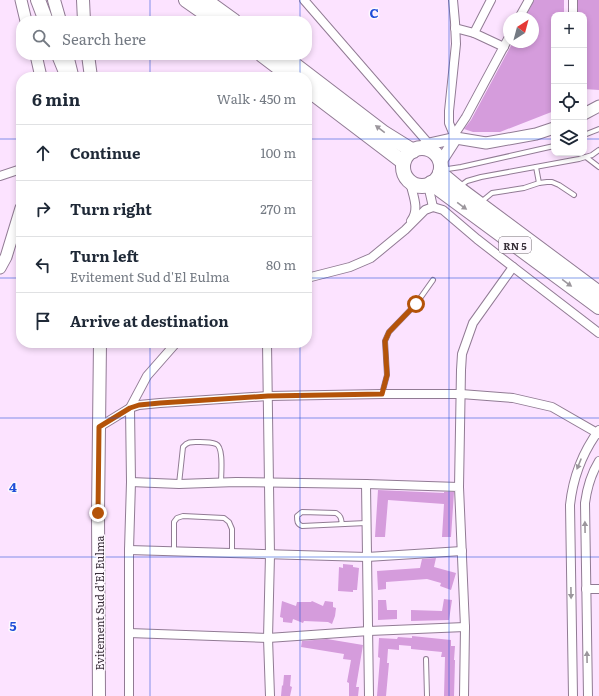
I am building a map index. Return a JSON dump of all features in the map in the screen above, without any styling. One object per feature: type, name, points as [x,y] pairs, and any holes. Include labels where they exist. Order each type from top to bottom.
[{"type":"highway","points":[[38,0],[44,16]]},
{"type":"highway","points":[[186,0],[209,16]]},
{"type":"highway","points":[[205,0],[227,16]]},
{"type":"highway","points":[[61,60],[66,72]]},
{"type":"highway","points":[[269,60],[284,72]]},
{"type":"highway","name":"RN 5","points":[[289,60],[304,72]]},
{"type":"highway","name":"RN 5","points":[[312,78],[384,133],[420,148],[432,151],[437,156],[436,175]]},
{"type":"highway","points":[[312,94],[403,162]]},
{"type":"highway","points":[[410,182],[403,172],[403,162],[408,154],[420,148]]},
{"type":"highway","name":"RN 5","points":[[410,182],[421,186],[436,175]]},
{"type":"highway","name":"RN 5","points":[[436,175],[458,188],[480,204],[599,294]]},
{"type":"highway","name":"RN 5","points":[[436,175],[599,307]]},
{"type":"main road","points":[[54,0],[59,16]]},
{"type":"main road","points":[[82,0],[84,16]]},
{"type":"main road","points":[[69,60],[71,72]]},
{"type":"main road","points":[[89,60],[90,72]]},
{"type":"main road","name":"Evitement Sud d'El Eulma","points":[[99,696],[98,513],[100,348]]},
{"type":"street","points":[[21,0],[25,16]]},
{"type":"street","points":[[304,0],[414,127],[420,148],[455,136],[486,143],[536,134],[551,129]]},
{"type":"street","points":[[453,0],[456,44],[449,123],[455,136]]},
{"type":"street","points":[[474,33],[491,0]]},
{"type":"street","points":[[522,12],[529,0]]},
{"type":"street","points":[[573,0],[573,12]]},
{"type":"street","points":[[455,28],[474,33],[503,47]]},
{"type":"street","points":[[433,208],[436,175],[455,136],[503,48]]},
{"type":"street","points":[[37,60],[40,72]]},
{"type":"street","points":[[587,112],[599,106]]},
{"type":"street","points":[[0,176],[16,171]]},
{"type":"street","points":[[405,230],[414,216],[416,204],[410,182]]},
{"type":"street","points":[[312,277],[350,267],[371,258],[405,230],[425,210],[433,208],[443,210],[477,239],[599,333]]},
{"type":"street","points":[[0,268],[6,257],[16,224]]},
{"type":"street","points":[[464,696],[465,627],[459,487],[462,354],[473,323],[513,267]]},
{"type":"street","points":[[129,696],[129,550],[131,482],[130,408],[147,376],[172,348]]},
{"type":"street","points":[[268,348],[270,555],[268,638],[270,696]]},
{"type":"street","points":[[99,427],[130,408],[139,405],[160,403],[268,396],[461,394],[512,398],[552,407],[598,432],[586,449],[576,471],[571,493],[573,696]]},
{"type":"street","points":[[588,696],[585,503],[591,475],[599,461]]},
{"type":"street","points":[[131,482],[179,484],[366,484],[459,487]]},
{"type":"street","points":[[366,484],[369,696]]},
{"type":"street","points":[[129,550],[367,558],[462,551]]},
{"type":"street","points":[[586,589],[599,589]]},
{"type":"street","points":[[129,633],[268,638],[369,631],[465,627]]},
{"type":"lane","points":[[587,134],[599,129]]},
{"type":"lane","points":[[436,175],[461,167],[551,147]]},
{"type":"lane","points":[[458,188],[467,181],[481,177],[586,157],[599,150]]},
{"type":"lane","points":[[586,157],[599,167]]},
{"type":"lane","points":[[536,167],[539,183]]},
{"type":"lane","points":[[480,204],[492,194],[524,188],[539,183],[552,182],[574,195]]},
{"type":"lane","points":[[382,394],[387,375],[385,341],[389,332],[416,304],[433,280]]},
{"type":"lane","points":[[179,484],[183,447],[186,443],[191,441],[215,443],[219,446],[221,451],[221,483]]},
{"type":"lane","points":[[342,524],[341,518],[336,513],[302,512],[297,516],[298,525],[302,526],[367,523]]},
{"type":"lane","points":[[174,552],[174,522],[177,518],[183,516],[224,518],[229,522],[232,529],[232,554]]},
{"type":"lane","points":[[426,659],[427,696]]},
{"type":"building","points":[[534,0],[564,0],[564,12],[551,12],[551,112],[500,132],[473,132],[464,129],[471,120],[510,48],[539,48],[539,12],[528,12]]},
{"type":"building","points":[[578,0],[599,0],[599,90],[587,89],[587,12],[578,12]]},
{"type":"building","points":[[378,490],[444,493],[454,492],[451,537],[442,537],[444,504],[388,500],[385,537],[375,537]]},
{"type":"building","points":[[436,558],[434,567],[456,573],[451,590],[440,586],[441,583],[427,579],[386,582],[386,589],[378,590],[377,571],[420,568],[422,559]]},
{"type":"building","points":[[343,564],[353,565],[353,567],[359,568],[357,590],[353,590],[353,592],[338,591],[339,567],[343,568]]},
{"type":"building","points":[[444,599],[452,600],[449,620],[411,621],[411,610],[442,611]]},
{"type":"building","points":[[378,600],[386,600],[387,610],[397,610],[397,619],[378,620]]},
{"type":"building","points":[[282,601],[296,606],[297,602],[312,601],[323,606],[325,601],[333,602],[333,607],[336,608],[335,616],[332,624],[328,622],[304,621],[303,623],[293,619],[292,623],[283,622],[283,618],[280,617]]},
{"type":"building","points":[[412,636],[451,640],[451,646],[455,646],[454,696],[444,696],[445,657],[441,657],[442,652],[411,649],[411,646],[399,645],[399,650],[388,649],[387,663],[389,663],[386,696],[377,696],[380,658],[378,657],[379,638],[397,639],[398,637],[412,638]]},
{"type":"building","points":[[327,639],[363,645],[356,687],[359,687],[358,696],[349,696],[349,683],[347,682],[351,660],[343,659],[344,654],[301,647],[302,641]]},
{"type":"building","points":[[284,675],[291,675],[290,686],[292,687],[290,696],[281,696]]},
{"type":"route","points":[[98,513],[99,427],[130,408],[139,405],[268,396],[382,394],[387,375],[385,341],[389,332],[416,304]]}]
